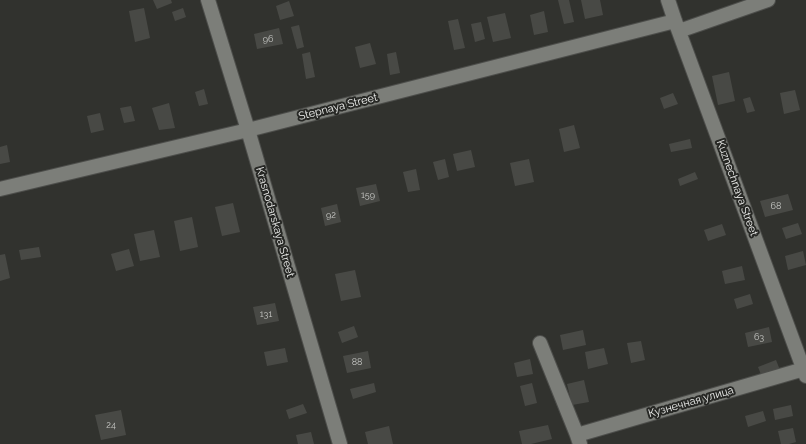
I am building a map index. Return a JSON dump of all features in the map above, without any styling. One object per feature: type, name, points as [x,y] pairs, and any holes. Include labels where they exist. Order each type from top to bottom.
[{"type":"street","name":"Krasnodarskaya Street","points":[[208,0],[248,130],[340,444]]},
{"type":"street","name":"Kuznechnaya Street","points":[[668,0],[805,372]]},
{"type":"street","name":"Stepnaya Street","points":[[0,189],[677,26],[768,0]]},
{"type":"street","name":"Кузнечная улица","points":[[540,343],[579,440],[805,372]]},
{"type":"building","points":[[153,0],[171,0],[172,3],[157,9]]},
{"type":"building","points":[[558,0],[569,0],[574,22],[564,24]]},
{"type":"building","points":[[581,0],[600,0],[603,15],[585,19]]},
{"type":"building","points":[[289,1],[294,16],[280,20],[276,6]]},
{"type":"building","points":[[144,8],[150,38],[135,42],[129,11]]},
{"type":"building","points":[[183,8],[186,17],[175,21],[172,12]]},
{"type":"building","points":[[544,11],[548,32],[534,35],[530,15]]},
{"type":"building","points":[[505,13],[511,38],[493,42],[487,17]]},
{"type":"building","points":[[458,19],[465,48],[454,50],[448,21]]},
{"type":"building","points":[[481,22],[485,39],[475,42],[471,24]]},
{"type":"building","points":[[299,25],[304,47],[297,49],[291,27]]},
{"type":"building","points":[[279,28],[283,44],[257,49],[254,34]]},
{"type":"building","points":[[370,43],[376,64],[360,68],[355,47]]},
{"type":"building","points":[[310,52],[315,77],[306,79],[302,54]]},
{"type":"building","points":[[396,52],[400,73],[390,75],[387,54]]},
{"type":"building","points":[[729,72],[735,101],[718,105],[712,76]]},
{"type":"building","points":[[204,89],[208,104],[199,106],[195,92]]},
{"type":"building","points":[[795,90],[800,110],[784,114],[780,93]]},
{"type":"building","points":[[673,93],[678,104],[664,109],[660,98]]},
{"type":"building","points":[[750,97],[755,111],[747,113],[743,99]]},
{"type":"building","points":[[169,103],[175,128],[159,130],[152,108]]},
{"type":"building","points":[[131,106],[135,121],[124,123],[120,108]]},
{"type":"building","points":[[100,113],[104,130],[91,133],[87,116]]},
{"type":"building","points":[[574,125],[580,148],[564,152],[559,129]]},
{"type":"building","points":[[690,139],[692,148],[671,152],[669,144]]},
{"type":"building","points":[[7,145],[10,162],[0,164],[0,147]]},
{"type":"building","points":[[471,150],[475,167],[457,171],[453,154]]},
{"type":"building","points":[[445,159],[449,177],[438,180],[433,162]]},
{"type":"building","points":[[529,159],[534,182],[515,186],[510,163]]},
{"type":"building","points":[[416,169],[420,190],[408,192],[403,172]]},
{"type":"building","points":[[695,172],[698,179],[680,186],[678,179]]},
{"type":"building","points":[[376,184],[380,201],[360,206],[356,188]]},
{"type":"building","points":[[788,194],[793,210],[765,217],[760,201]]},
{"type":"building","points":[[233,203],[240,232],[222,236],[215,207]]},
{"type":"building","points":[[337,204],[341,222],[325,226],[321,208]]},
{"type":"building","points":[[192,217],[198,247],[180,251],[174,221]]},
{"type":"building","points":[[798,223],[802,234],[786,239],[782,228]]},
{"type":"building","points":[[722,224],[726,235],[708,241],[704,230]]},
{"type":"building","points":[[154,230],[160,257],[140,261],[134,234]]},
{"type":"building","points":[[39,247],[41,257],[21,260],[19,250]]},
{"type":"building","points":[[129,249],[134,266],[116,271],[111,254]]},
{"type":"building","points":[[803,251],[806,265],[788,270],[785,256]]},
{"type":"building","points":[[5,254],[10,278],[0,281],[0,255]]},
{"type":"building","points":[[742,266],[745,280],[725,284],[722,271]]},
{"type":"building","points":[[355,270],[361,297],[341,301],[335,274]]},
{"type":"building","points":[[750,294],[753,304],[737,309],[734,299]]},
{"type":"building","points":[[275,303],[279,321],[257,325],[253,307]]},
{"type":"building","points":[[354,326],[358,337],[342,343],[338,332]]},
{"type":"building","points":[[769,327],[772,342],[748,347],[745,333]]},
{"type":"building","points":[[583,330],[586,345],[563,350],[560,335]]},
{"type":"building","points":[[641,341],[645,360],[631,363],[627,343]]},
{"type":"building","points":[[285,348],[288,362],[267,366],[264,352]]},
{"type":"building","points":[[604,348],[608,364],[588,369],[585,352]]},
{"type":"building","points":[[368,351],[371,368],[347,373],[343,356]]},
{"type":"building","points":[[530,359],[533,374],[517,377],[514,363]]},
{"type":"building","points":[[776,360],[780,370],[762,377],[758,367]]},
{"type":"building","points":[[584,380],[589,402],[572,405],[567,384]]},
{"type":"building","points":[[374,383],[376,392],[353,399],[350,389]]},
{"type":"building","points":[[532,383],[537,403],[525,406],[520,386]]},
{"type":"building","points":[[303,404],[307,413],[289,419],[286,410]]},
{"type":"building","points":[[791,405],[793,416],[775,420],[773,409]]},
{"type":"building","points":[[121,410],[126,435],[101,440],[95,415]]},
{"type":"building","points":[[763,411],[766,421],[748,427],[745,416]]},
{"type":"building","points":[[548,425],[552,439],[531,444],[522,444],[519,431]]},
{"type":"building","points":[[389,426],[393,444],[368,444],[365,432]]},
{"type":"building","points":[[793,428],[796,442],[781,444],[778,431]]},
{"type":"building","points":[[311,432],[314,444],[298,444],[296,435]]}]
